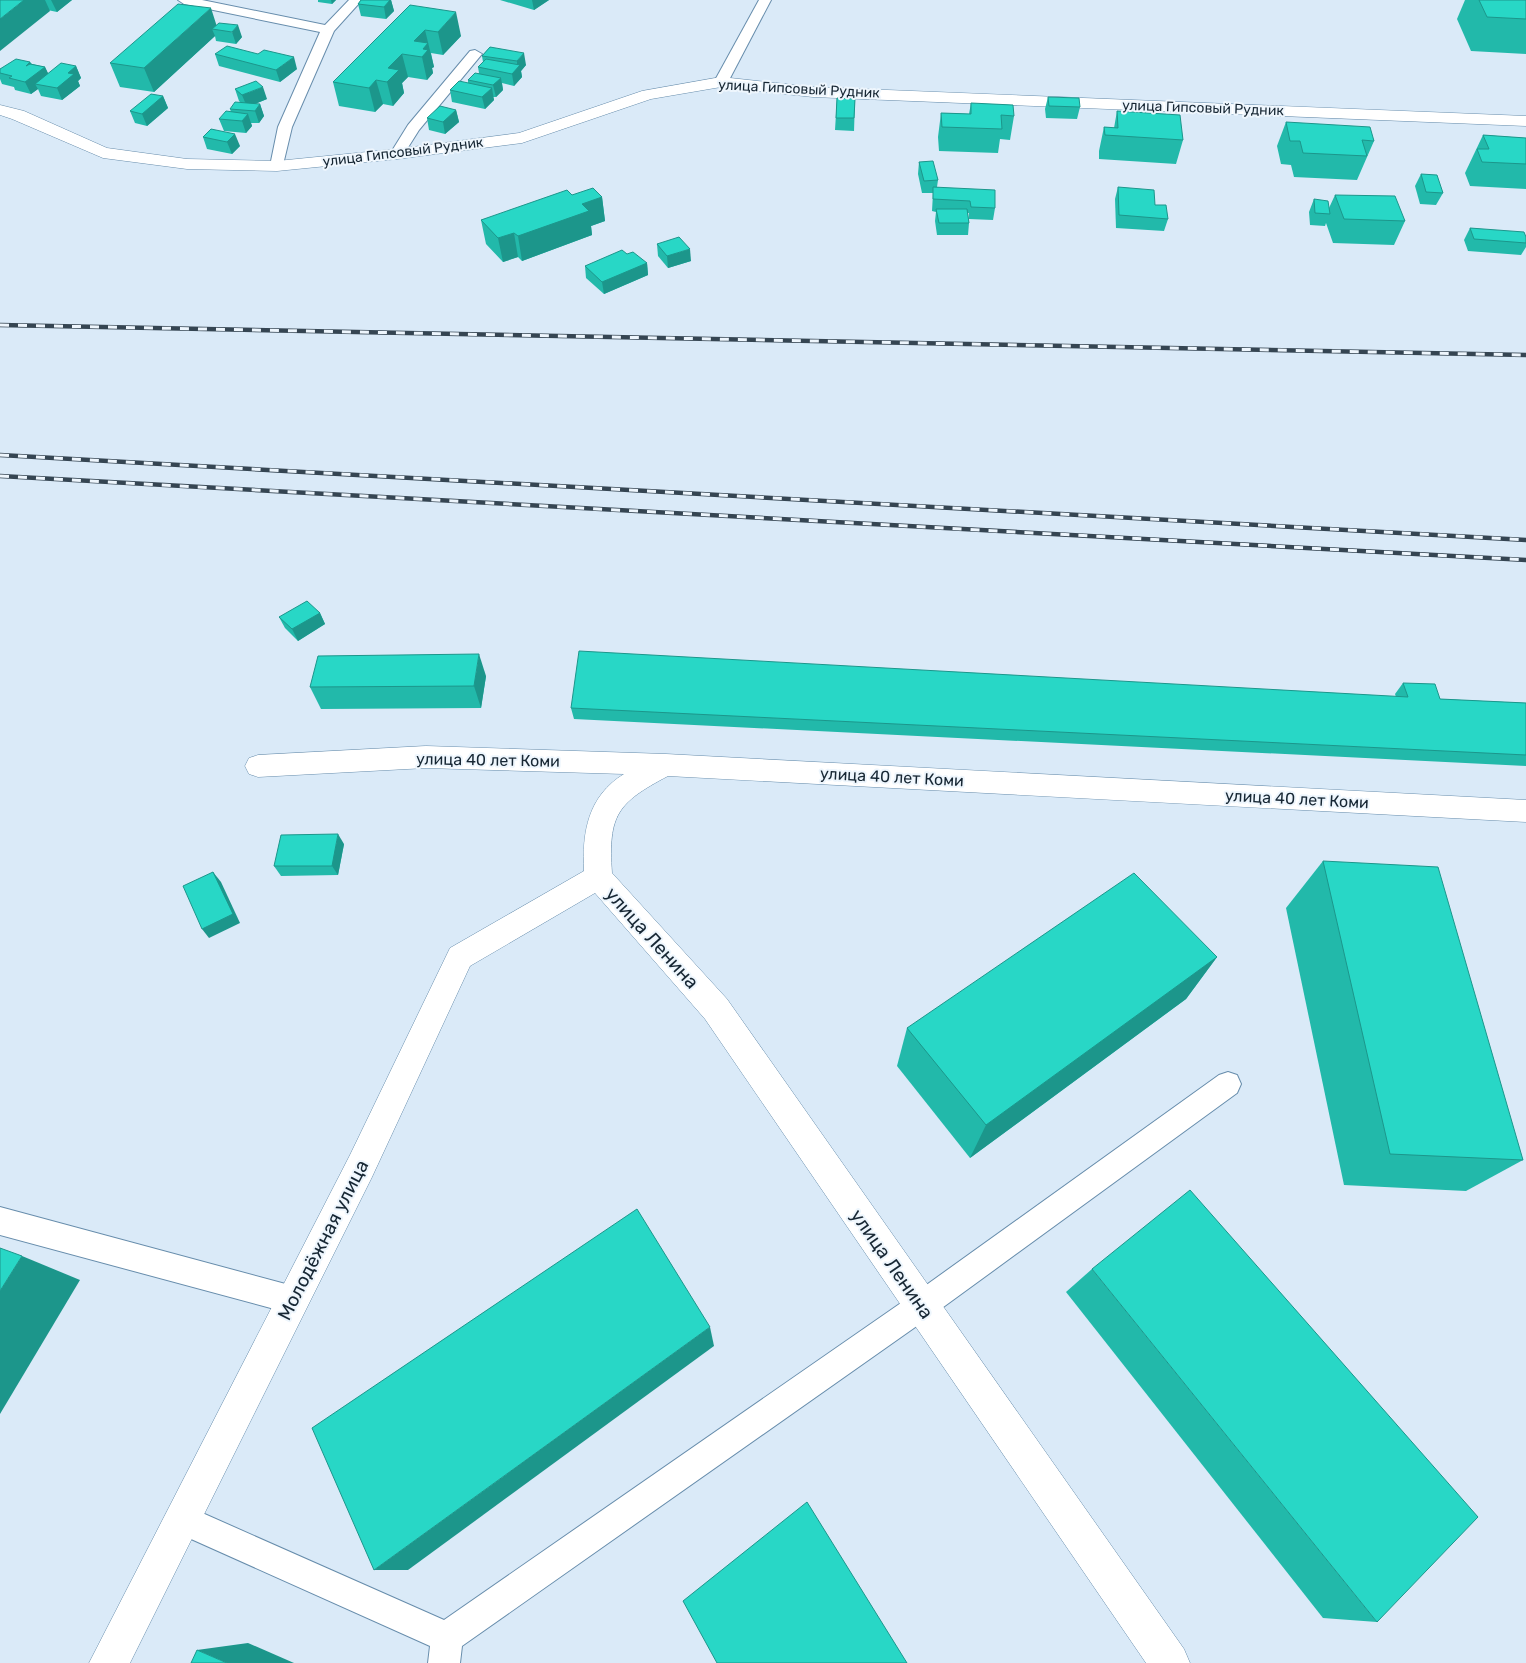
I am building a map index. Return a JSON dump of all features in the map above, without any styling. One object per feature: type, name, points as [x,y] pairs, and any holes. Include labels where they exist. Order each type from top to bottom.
[{"type":"street","name":"улица Гипсовый Рудник","points":[[0,110],[18,115],[103,153],[187,164],[277,166],[397,154],[522,138],[648,95],[721,82],[813,92],[1526,121]]},
{"type":"street","name":"улица 40 лет Коми","points":[[258,766],[426,757],[666,765],[1526,812]]},
{"type":"street","points":[[598,877],[595,848],[599,824],[610,800],[630,782],[666,765]]},
{"type":"street","name":"Молодёжная улица","points":[[109,1663],[361,1166],[460,957],[598,877]]},
{"type":"street","name":"улица Ленина","points":[[598,877],[716,1009],[1170,1663]]},
{"type":"lane","points":[[184,0],[328,30]]},
{"type":"lane","points":[[277,166],[286,127],[328,30],[356,0]]},
{"type":"lane","points":[[721,82],[766,0]]},
{"type":"lane","points":[[397,154],[412,128],[475,54]]},
{"type":"lane","points":[[182,1520],[445,1650],[1228,1084]]},
{"type":"lane","points":[[0,1221],[293,1300]]},
{"type":"building","points":[[0,0],[24,0],[0,19]]},
{"type":"building","points":[[361,0],[390,0],[384,7],[358,4]]},
{"type":"building","points":[[1479,0],[1526,0],[1526,19],[1487,17]]},
{"type":"building","points":[[178,4],[211,8],[144,68],[110,63]]},
{"type":"building","points":[[410,5],[456,12],[438,32],[425,30],[414,41],[428,43],[423,49],[428,50],[422,57],[402,54],[388,68],[399,70],[387,82],[376,80],[369,88],[333,82]]},
{"type":"building","points":[[219,23],[238,25],[232,32],[212,29]]},
{"type":"building","points":[[227,46],[258,54],[264,50],[294,57],[276,70],[215,54]]},
{"type":"building","points":[[490,47],[524,53],[517,61],[482,56]]},
{"type":"building","points":[[16,59],[30,62],[26,66],[30,64],[45,67],[25,82],[9,78],[12,76],[0,73],[0,69]]},
{"type":"building","points":[[486,59],[520,65],[512,74],[478,67]]},
{"type":"building","points":[[61,63],[76,66],[68,73],[74,74],[57,88],[35,84]]},
{"type":"building","points":[[475,73],[501,78],[493,85],[468,80]]},
{"type":"building","points":[[256,81],[263,87],[242,95],[235,89]]},
{"type":"building","points":[[459,81],[492,88],[482,97],[450,90]]},
{"type":"building","points":[[151,94],[163,96],[142,114],[130,111]]},
{"type":"building","points":[[1048,97],[1079,98],[1080,107],[1049,106]]},
{"type":"building","points":[[837,98],[855,99],[854,118],[836,118]]},
{"type":"building","points":[[235,102],[260,104],[255,111],[230,109]]},
{"type":"building","points":[[971,103],[1013,105],[1014,116],[1001,115],[1002,129],[942,127],[941,113],[971,114]]},
{"type":"building","points":[[440,106],[456,110],[443,122],[427,118]]},
{"type":"building","points":[[226,111],[248,114],[242,121],[219,119]]},
{"type":"building","points":[[1117,111],[1180,115],[1183,140],[1105,135],[1104,127],[1118,128]]},
{"type":"building","points":[[1286,122],[1370,127],[1374,141],[1362,140],[1367,156],[1303,153],[1300,141],[1290,141]]},
{"type":"building","points":[[211,129],[235,134],[227,142],[203,137]]},
{"type":"building","points":[[1483,135],[1526,138],[1526,164],[1482,162],[1477,149],[1489,149]]},
{"type":"building","points":[[933,161],[938,180],[924,181],[919,162]]},
{"type":"building","points":[[1421,174],[1437,175],[1443,193],[1426,192]]},
{"type":"building","points":[[933,187],[995,190],[995,208],[971,207],[970,201],[933,199]]},
{"type":"building","points":[[1118,187],[1154,190],[1155,205],[1166,205],[1168,219],[1119,215]]},
{"type":"building","points":[[593,188],[602,197],[582,204],[589,211],[518,236],[514,233],[498,238],[481,220],[567,190],[572,195]]},
{"type":"building","points":[[1335,195],[1395,196],[1405,221],[1344,219]]},
{"type":"building","points":[[1314,199],[1328,201],[1330,214],[1315,213]]},
{"type":"building","points":[[936,209],[967,209],[969,223],[939,223]]},
{"type":"building","points":[[1470,228],[1524,232],[1526,243],[1474,239]]},
{"type":"building","points":[[679,237],[690,249],[667,256],[657,244]]},
{"type":"building","points":[[622,250],[627,254],[633,252],[647,263],[602,282],[585,266]]},
{"type":"building","points":[[307,601],[320,613],[292,629],[279,617]]},
{"type":"building","points":[[579,651],[1408,697],[1403,683],[1435,684],[1440,699],[1526,703],[1526,755],[571,708]]},
{"type":"building","points":[[479,654],[474,686],[310,687],[318,656]]},
{"type":"building","points":[[338,834],[332,866],[274,866],[281,835]]},
{"type":"building","points":[[1323,861],[1438,867],[1523,1160],[1390,1154]]},
{"type":"building","points":[[213,872],[233,914],[202,929],[183,886]]},
{"type":"building","points":[[1134,873],[1217,957],[986,1125],[907,1028]]},
{"type":"building","points":[[1190,1190],[1478,1517],[1377,1622],[1092,1269]]},
{"type":"building","points":[[637,1209],[710,1327],[374,1570],[312,1428]]},
{"type":"building","points":[[0,1248],[22,1256],[0,1291]]},
{"type":"building","points":[[807,1502],[907,1663],[717,1663],[683,1601]]},
{"type":"building","points":[[197,1650],[227,1663],[191,1663]]},
{"type":"railway","points":[[0,325],[1526,355]]},
{"type":"railway","points":[[0,455],[1526,540]]},
{"type":"railway","points":[[0,476],[1526,560]]}]
